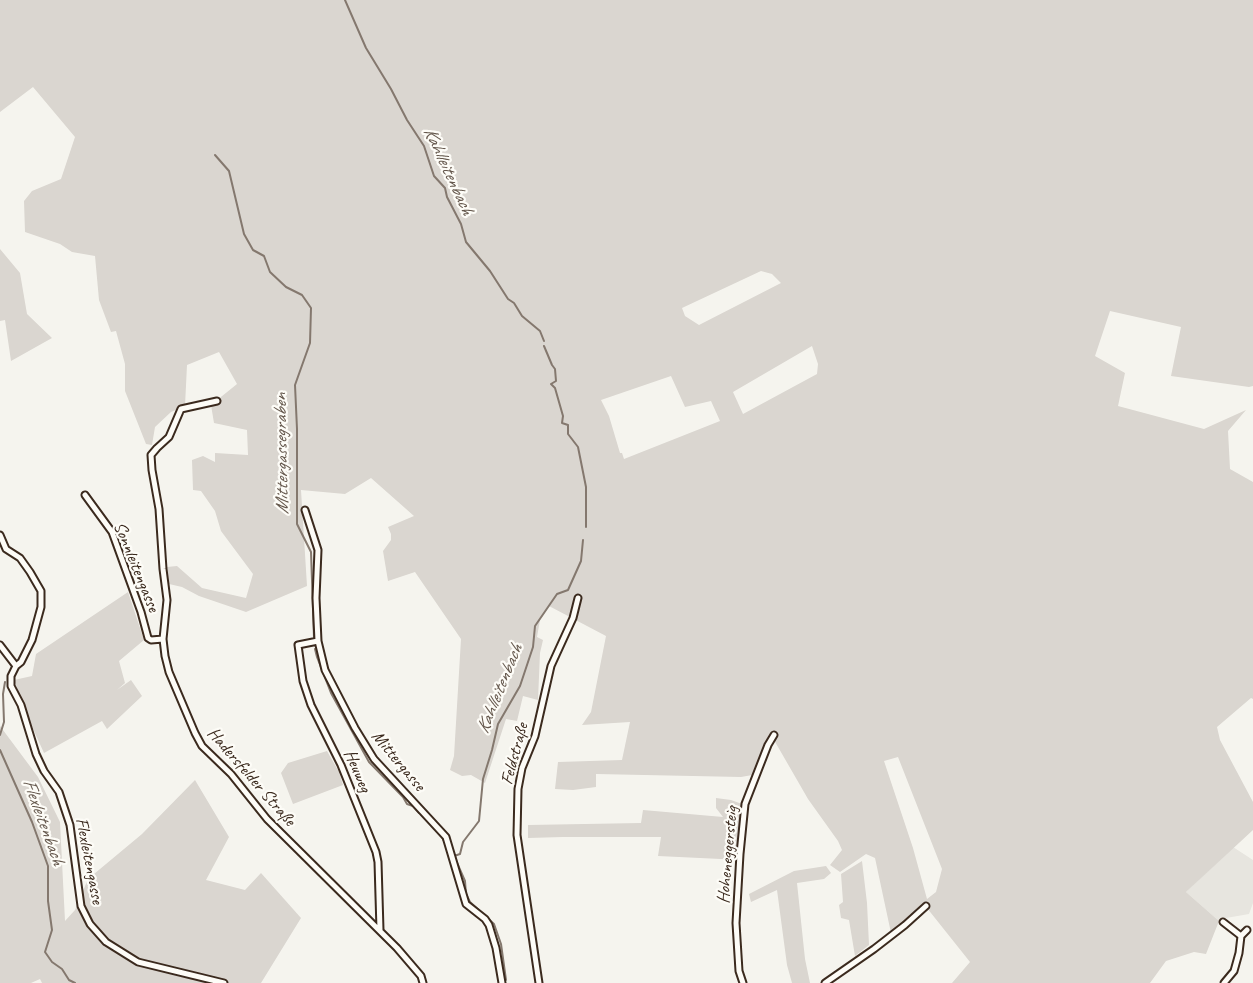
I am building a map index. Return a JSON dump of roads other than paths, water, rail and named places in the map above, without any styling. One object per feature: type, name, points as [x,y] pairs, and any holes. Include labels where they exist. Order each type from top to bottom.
[{"type":"street","name":"Hadersfelder Straße","points":[[218,401],[181,409],[169,437],[151,455],[159,509],[167,600],[164,639],[168,672],[202,746],[231,774],[267,819],[380,930],[421,976],[423,983]]},
{"type":"street","name":"Sonnleitengasse","points":[[85,495],[112,532],[141,612],[148,638],[150,640],[164,639]]},
{"type":"street","name":"Mittergasse","points":[[305,510],[318,550],[316,598],[318,641],[321,659],[330,681],[374,759],[446,837],[466,904],[485,919],[489,925],[496,948],[502,983]]},
{"type":"street","name":"Flexleitengasse","points":[[0,535],[6,549],[20,558],[41,591],[41,606],[32,640],[11,676],[11,686],[21,705],[36,754],[44,771],[59,792],[70,826],[81,906],[90,924],[106,942],[138,962],[224,983]]},
{"type":"street","points":[[0,553],[6,549]]},
{"type":"street","name":"Feldstraße","points":[[539,983],[516,835],[518,789],[522,768],[535,736],[551,666],[574,618],[578,598]]},
{"type":"street","name":"Heuweg","points":[[318,641],[298,645],[303,681],[311,705],[341,765],[376,852],[380,930]]},
{"type":"street","points":[[0,645],[16,666]]},
{"type":"street","name":"Hoheneggersteig","points":[[743,983],[739,971],[736,923],[745,804],[768,745],[774,735]]},
{"type":"street","points":[[825,983],[874,949],[926,906]]},
{"type":"street","points":[[1223,922],[1241,936]]},
{"type":"street","points":[[1224,983],[1234,971],[1241,936],[1247,930]]},
{"type":"waterway","name":"Kahlleitenbach","points":[[345,0],[366,48],[424,146],[434,176],[445,188],[447,197],[461,224],[466,242],[490,271],[508,299],[514,303],[522,316],[540,331],[544,341]]},
{"type":"waterway","name":"Mittergassegraben","points":[[215,155],[229,171],[244,234],[253,250],[264,256],[270,272],[286,287],[302,295],[311,308],[310,343],[295,385],[297,524],[311,552],[314,638]]},
{"type":"waterway","name":"Kahlleitenbach","points":[[544,346],[555,369],[556,381],[551,384],[555,388],[563,416],[562,423],[568,425],[568,434],[578,447],[586,487],[586,527]]},
{"type":"waterway","name":"Kahlleitenbach","points":[[506,980],[501,944],[494,924],[470,902],[466,894],[465,881],[454,856],[460,854],[463,842],[479,821],[483,779],[498,724],[520,686],[533,647],[535,626],[557,594],[568,590],[581,561],[583,540]]},
{"type":"waterway","name":"Mittergassegraben","points":[[315,649],[331,693],[369,762],[403,797],[407,804],[413,806],[419,813]]},
{"type":"waterway","points":[[0,735],[4,722],[3,694],[5,682]]},
{"type":"waterway","name":"Flexleitenbach","points":[[0,750],[32,822],[48,866],[48,901],[52,930],[45,952],[52,962],[62,969],[69,980],[75,983]]},
{"type":"waterway","name":"Mittergassegraben","points":[[439,831],[446,845]]}]
